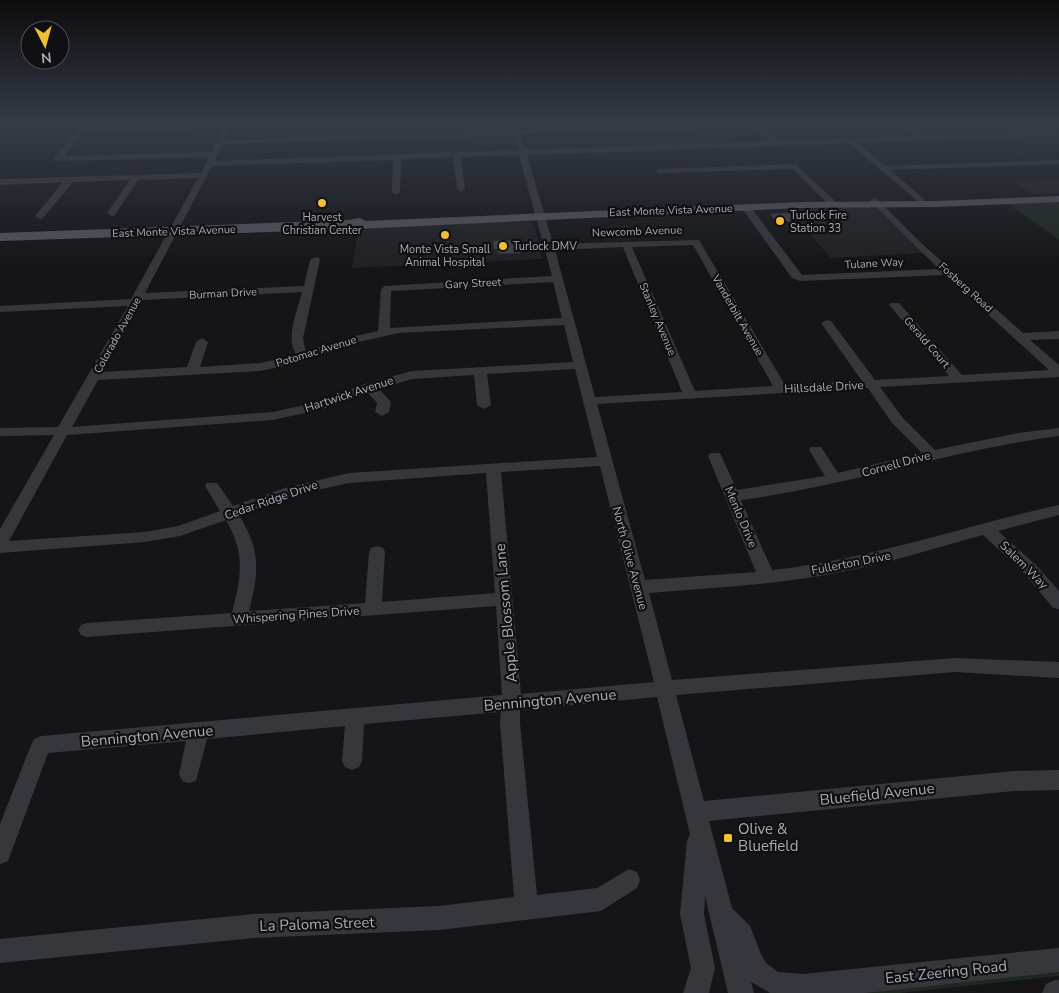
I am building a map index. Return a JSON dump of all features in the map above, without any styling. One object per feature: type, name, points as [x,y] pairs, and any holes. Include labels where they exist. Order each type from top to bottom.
[{"type":"main road","name":"East Monte Vista Avenue","points":[[801,205],[831,202],[876,203],[1059,195]]},
{"type":"main road","name":"East Monte Vista Avenue","points":[[0,237],[387,224],[801,205],[1059,199]]},
{"type":"main road","name":"East Monte Vista Avenue","points":[[348,224],[357,221],[422,218],[529,214],[542,216]]},
{"type":"main road","points":[[387,224],[422,218]]},
{"type":"street","points":[[1,183],[136,177],[168,171]]},
{"type":"street","name":"Colorado Avenue","points":[[0,543],[175,231],[205,171]]},
{"type":"street","points":[[396,192],[397,171]]},
{"type":"street","points":[[459,171],[461,189]]},
{"type":"street","name":"North Olive Avenue","points":[[528,171],[542,216],[741,993]]},
{"type":"street","points":[[660,171],[665,180]]},
{"type":"street","points":[[730,171],[735,178]]},
{"type":"street","points":[[801,171],[831,202]]},
{"type":"street","points":[[888,171],[922,201]]},
{"type":"street","points":[[112,213],[136,177]]},
{"type":"street","points":[[40,216],[70,180]]},
{"type":"street","name":"Fosberg Road","points":[[876,203],[1059,373]]},
{"type":"street","name":"Tulane Way","points":[[746,207],[800,278],[949,272]]},
{"type":"street","name":"Newcomb Avenue","points":[[549,247],[695,242]]},
{"type":"street","name":"Vanderbilt Avenue","points":[[695,242],[781,389]]},
{"type":"street","name":"Stanley Avenue","points":[[626,244],[690,395]]},
{"type":"street","points":[[305,356],[300,350],[296,338],[315,260]]},
{"type":"street","name":"Gary Street","points":[[384,332],[386,290],[388,288],[557,279]]},
{"type":"street","name":"Burman Drive","points":[[0,308],[307,289]]},
{"type":"street","name":"Gerald Court","points":[[895,305],[959,379]]},
{"type":"street","name":"Potomac Avenue","points":[[94,376],[260,367],[305,356],[336,344],[384,332],[568,321]]},
{"type":"street","points":[[827,323],[902,426],[931,454]]},
{"type":"street","points":[[1021,338],[1059,335]]},
{"type":"street","points":[[192,371],[202,342]]},
{"type":"street","name":"Hartwick Avenue","points":[[0,432],[63,431],[221,422],[273,416],[318,406],[370,387],[412,375],[580,365]]},
{"type":"street","points":[[480,371],[484,405]]},
{"type":"street","name":"Hillsdale Drive","points":[[589,401],[1059,373]]},
{"type":"street","points":[[370,387],[384,402],[382,412]]},
{"type":"street","name":"Cornell Drive","points":[[732,496],[834,479],[931,454],[1003,439],[1059,432]]},
{"type":"street","points":[[816,450],[834,479]]},
{"type":"street","name":"Menlo Drive","points":[[715,456],[767,577]]},
{"type":"street","name":"Cedar Ridge Drive","points":[[0,547],[145,537],[180,531],[290,491],[329,481],[367,476],[604,461]]},
{"type":"street","name":"Apple Blossom Lane","points":[[493,468],[512,689],[510,723],[527,907]]},
{"type":"street","points":[[212,486],[229,514],[249,555],[248,572],[239,619]]},
{"type":"street","name":"Fullerton Drive","points":[[638,587],[767,577],[864,562],[1059,510]]},
{"type":"street","name":"Salem Way","points":[[986,529],[1026,565],[1059,602]]},
{"type":"street","points":[[373,609],[377,552]]},
{"type":"street","name":"Whispering Pines Drive","points":[[87,630],[505,600]]},
{"type":"street","name":"Bennington Avenue","points":[[3,840],[41,745],[955,665],[1059,670]]},
{"type":"street","points":[[352,761],[355,718]]},
{"type":"street","points":[[189,774],[198,732]]},
{"type":"street","name":"Bluefield Avenue","points":[[697,821],[1014,781],[1059,780]]},
{"type":"street","points":[[696,993],[702,968],[692,914],[697,821]]},
{"type":"street","name":"La Paloma Street","points":[[0,951],[254,926],[397,921],[601,899],[629,880]]},
{"type":"street","name":"East Zeering Road","points":[[721,915],[743,935],[752,964],[772,982],[785,987],[803,987],[1059,960]]},
{"type":"shaded area","points":[[1059,179],[1059,193],[1031,194],[1012,181]]},
{"type":"shaded area","points":[[1059,202],[1059,240],[1009,204]]},
{"type":"shaded area","points":[[869,207],[878,209],[925,253],[831,258],[789,210]]},
{"type":"shaded area","points":[[530,221],[534,223],[542,259],[352,268],[359,228]]},
{"type":"shaded area","points":[[1059,971],[1059,976],[900,993],[854,993]]},
{"type":"building","points":[[792,213],[799,221],[777,222],[770,214]]},
{"type":"building","name":"Turlock DMV","points":[[519,240],[521,253],[499,254],[498,249],[494,249],[493,241]]},
{"type":"place","name":"Harvest Christian Center","points":[[322,203]]},
{"type":"place","name":"Turlock Fire Station 33","points":[[780,221]]},
{"type":"place","name":"Monte Vista Small Animal Hospital","points":[[445,235]]},
{"type":"place","name":"Turlock DMV","points":[[503,246]]},
{"type":"place","name":"Olive & Bluefield","points":[[728,838]]}]
